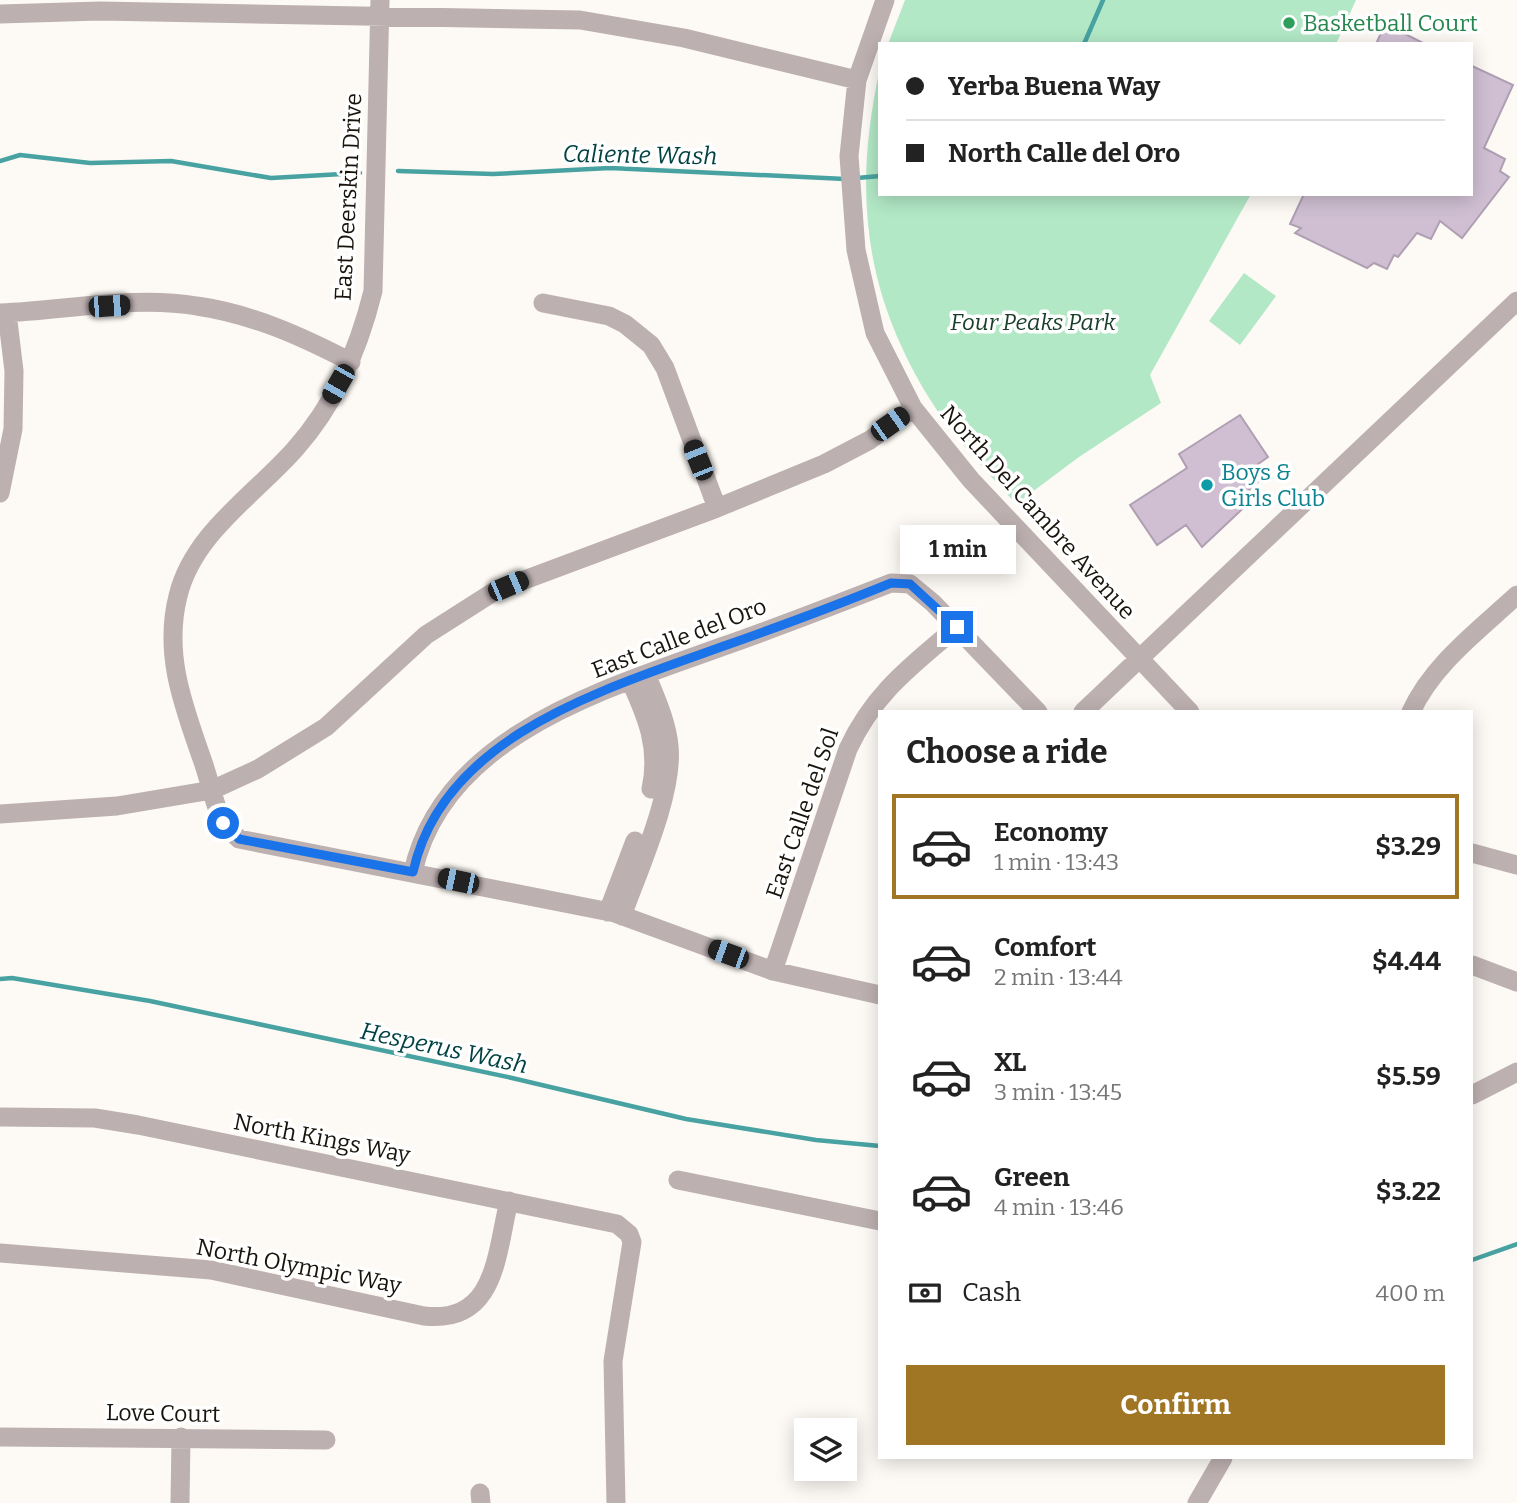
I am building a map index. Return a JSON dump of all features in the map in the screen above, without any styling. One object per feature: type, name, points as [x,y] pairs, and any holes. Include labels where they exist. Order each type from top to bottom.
[{"type":"street","name":"North Del Cambre Avenue","points":[[885,0],[857,80],[849,156],[856,250],[875,333],[913,408],[971,480],[1188,710]]},
{"type":"street","points":[[0,14],[100,5],[379,8],[580,20],[684,38],[857,80]]},
{"type":"street","name":"East Deerskin Drive","points":[[379,8],[373,291],[351,362],[312,429],[208,539],[188,570],[178,595],[172,653],[177,686],[223,823],[239,839],[615,914],[773,971],[878,995]]},
{"type":"street","points":[[1085,710],[1140,662],[1517,301]]},
{"type":"street","points":[[543,303],[609,316],[625,324],[652,345],[665,368],[717,508]]},
{"type":"street","points":[[0,493],[13,429],[13,371],[4,313],[134,304],[194,305],[259,320],[351,362]]},
{"type":"street","points":[[0,814],[117,806],[212,790],[258,769],[326,727],[390,665],[469,605],[521,580],[717,508],[824,464],[870,440],[913,408]]},
{"type":"street","name":"East Calle del Oro","points":[[413,872],[419,843],[444,801],[484,761],[512,738],[542,719],[638,677],[891,583],[910,584],[957,627]]},
{"type":"street","points":[[1412,710],[1418,695],[1451,656],[1517,595]]},
{"type":"street","points":[[957,627],[1036,710]]},
{"type":"street","name":"East Calle del Sol","points":[[773,971],[848,749],[863,718],[884,692],[957,627]]},
{"type":"street","points":[[615,914],[646,811],[655,770],[655,743],[638,677]]},
{"type":"street","points":[[1473,853],[1517,865]]},
{"type":"street","points":[[1473,965],[1517,982]]},
{"type":"street","points":[[1473,1094],[1517,1072]]},
{"type":"street","name":"North Kings Way","points":[[0,1117],[95,1118],[557,1213],[604,1219],[617,1224],[629,1234],[632,1252],[613,1362],[616,1503]]},
{"type":"street","points":[[677,1180],[878,1221]]},
{"type":"street","name":"North Olympic Way","points":[[0,1253],[211,1270],[405,1312],[448,1317],[463,1312],[485,1292],[509,1201]]},
{"type":"street","name":"Love Court","points":[[0,1437],[326,1440]]},
{"type":"street","points":[[180,1503],[181,1437]]},
{"type":"street","points":[[1197,1503],[1222,1459]]},
{"type":"green space","points":[[905,0],[1356,0],[1337,42],[889,42]]},
{"type":"green space","name":"Four Peaks Park","points":[[878,79],[878,196],[1250,196],[1150,375],[1161,403],[1079,457],[1016,504],[960,442],[940,415],[908,360],[891,320],[878,280],[866,199],[872,113]]},
{"type":"green space","points":[[1244,273],[1276,296],[1240,345],[1209,321]]},
{"type":"building","points":[[1385,24],[1421,42],[1377,42]]},
{"type":"building","points":[[1473,66],[1513,85],[1484,148],[1505,159],[1500,171],[1509,177],[1462,238],[1440,221],[1431,239],[1417,233],[1398,257],[1394,255],[1387,269],[1374,263],[1367,268],[1295,233],[1301,228],[1290,224],[1303,196],[1473,196]]},
{"type":"building","name":"Boys & Girls Club","points":[[1240,415],[1268,457],[1254,467],[1261,479],[1249,490],[1254,498],[1202,547],[1186,525],[1157,545],[1130,505],[1187,468],[1179,454]]},
{"type":"waterway","name":"Caliente Wash","points":[[1085,42],[1103,0]]},
{"type":"waterway","name":"Caliente Wash","points":[[0,161],[20,155],[90,163],[171,161],[271,178],[360,173]]},
{"type":"waterway","name":"Caliente Wash","points":[[398,171],[493,174],[610,168],[845,179]]},
{"type":"waterway","name":"Caliente Wash","points":[[857,178],[878,176]]},
{"type":"waterway","name":"Hesperus Wash","points":[[0,979],[12,978],[150,1001],[512,1078],[686,1119],[816,1140],[878,1146]]},
{"type":"waterway","name":"Hesperus Wash","points":[[1473,1260],[1517,1244]]},
{"type":"place","name":"Basketball Court","points":[[1289,23]]},
{"type":"place","name":"Boys & Girls Club","points":[[1207,485]]},
{"type":"route","points":[[223,823],[239,839],[413,872],[419,843],[444,801],[484,761],[512,738],[542,719],[630,680],[835,607],[891,583],[910,584],[957,627]]}]
